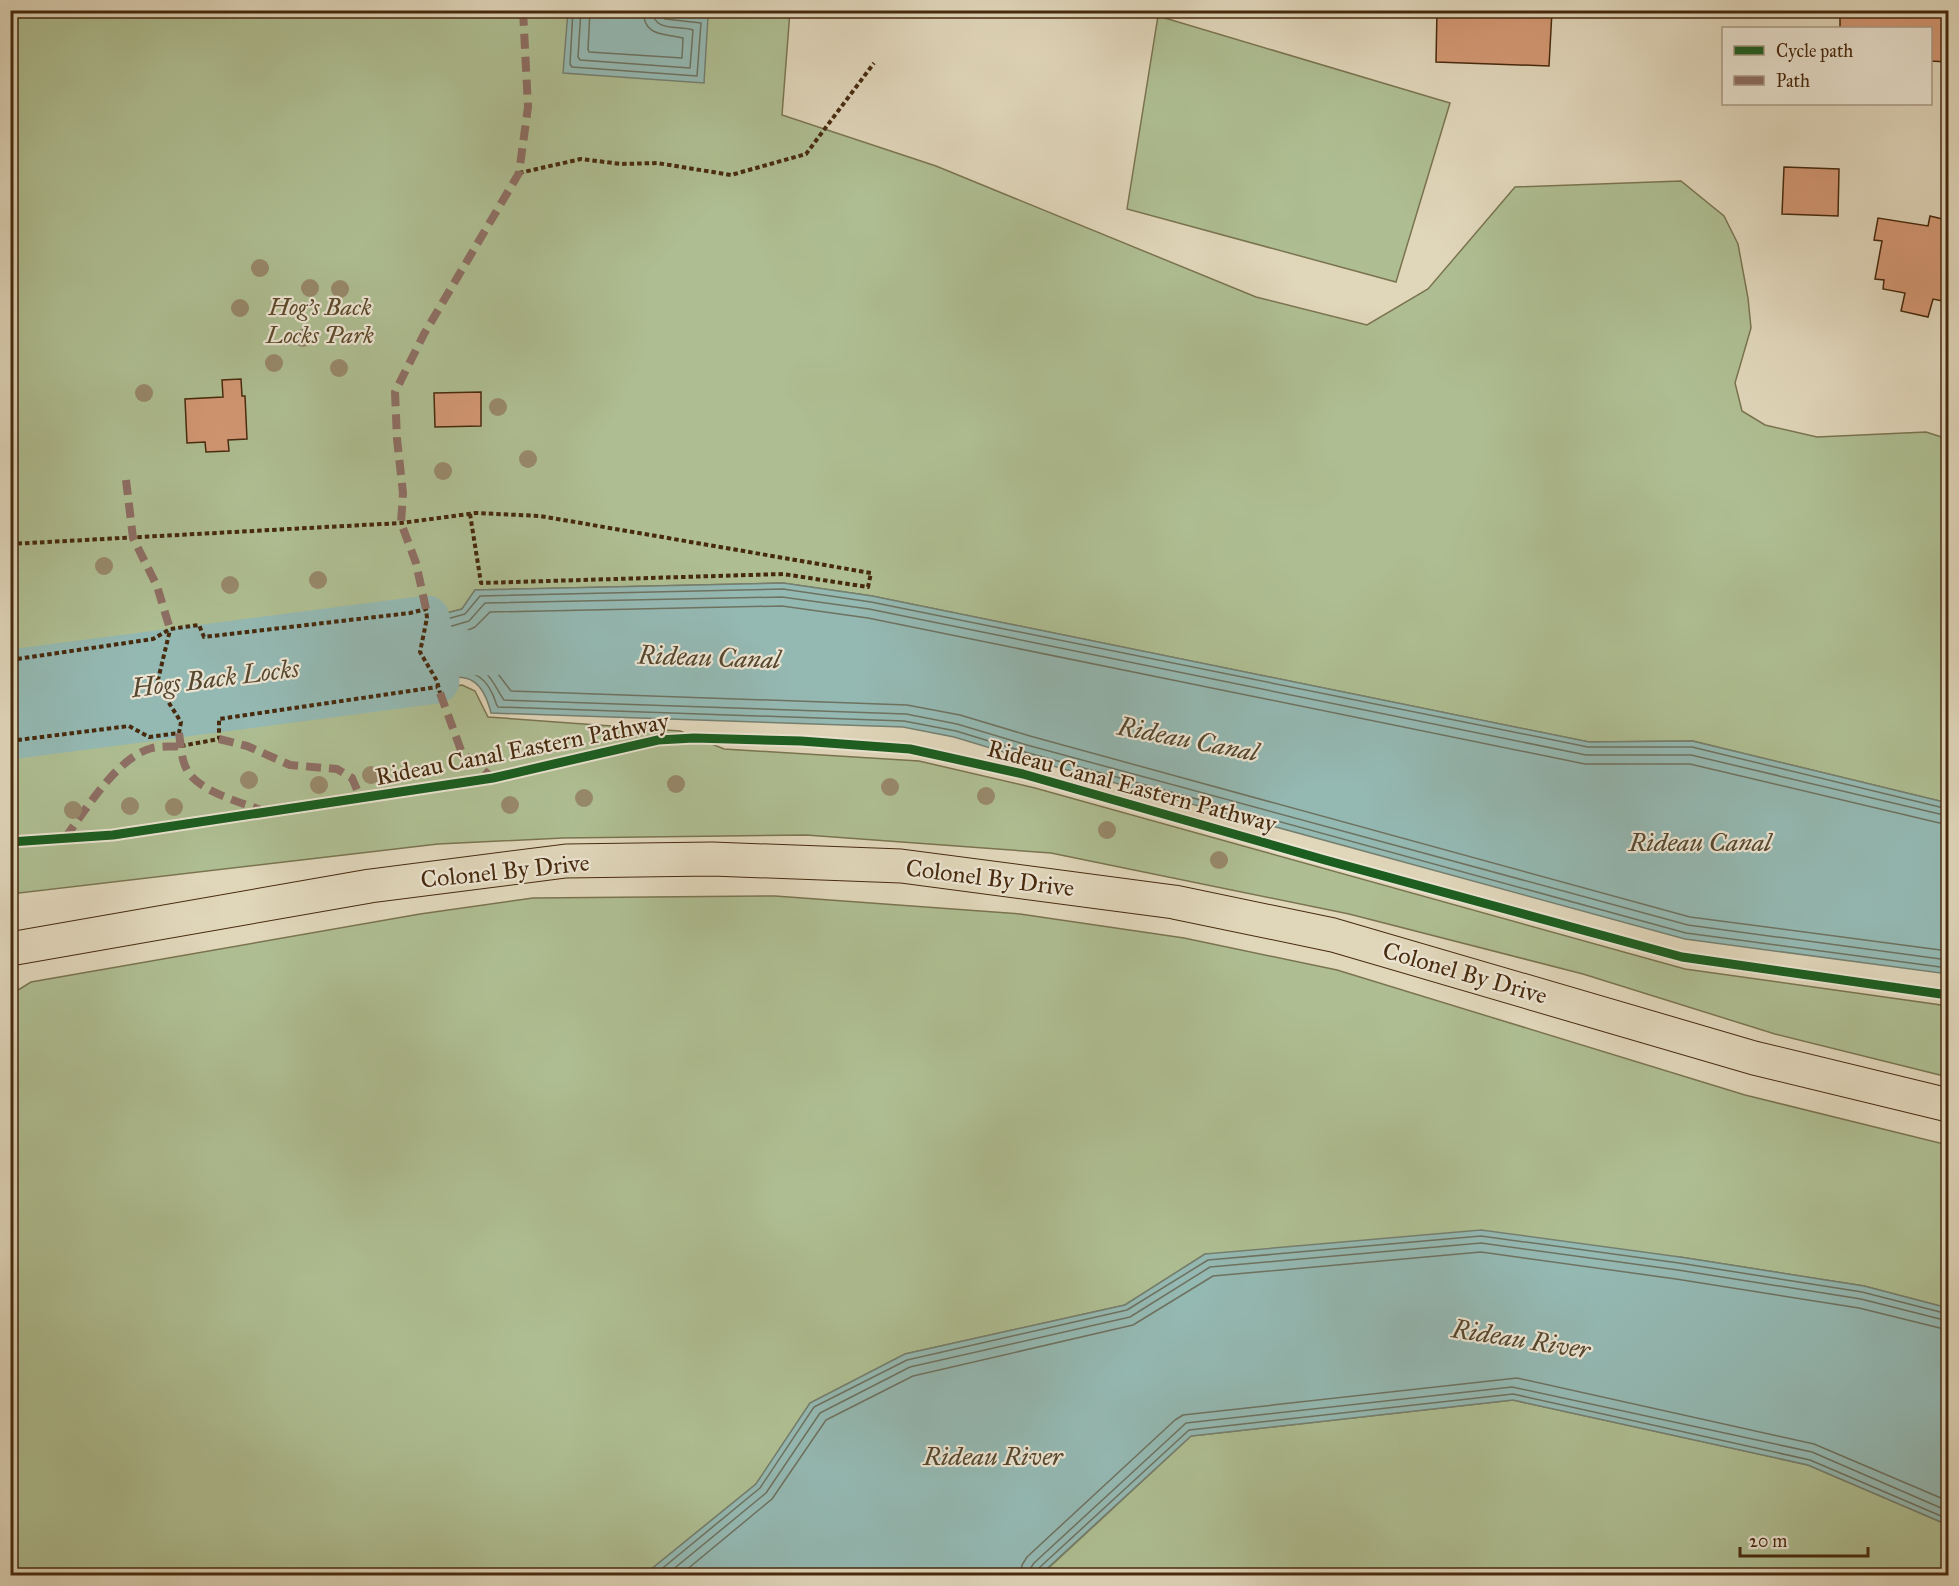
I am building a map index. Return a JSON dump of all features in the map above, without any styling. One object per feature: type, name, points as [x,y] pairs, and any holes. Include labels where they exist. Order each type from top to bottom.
[{"type":"main road","name":"Colonel By Drive","points":[[16,949],[370,886],[566,861],[712,859],[901,866],[1174,902],[1333,935],[1754,1058],[1948,1105]]},
{"type":"path","points":[[519,173],[581,159],[621,164],[657,163],[731,175],[806,154],[874,63]]},
{"type":"path","points":[[10,544],[401,523],[470,514],[540,516],[871,573],[868,587],[783,574],[481,583],[470,514]]},
{"type":"path","points":[[10,660],[153,639],[170,629],[199,625],[204,637],[411,613],[426,609],[427,618],[420,652],[437,681],[440,693]]},
{"type":"path","points":[[10,741],[129,726],[149,737],[179,734],[181,722],[157,684],[170,629]]},
{"type":"path","points":[[181,746],[219,739],[219,719],[437,687]]},
{"type":"green space","name":"Hog's Back Locks Park","points":[[10,11],[790,11],[782,115],[936,166],[1256,297],[1367,325],[1428,289],[1515,187],[1681,181],[1724,216],[1738,244],[1751,328],[1735,383],[1742,411],[1765,425],[1817,437],[1926,432],[1948,439],[1948,803],[1693,741],[1589,742],[872,596],[783,583],[475,590],[462,609],[427,618],[11,672]]},
{"type":"green space","points":[[1158,16],[1450,103],[1396,282],[1127,209]]},
{"type":"green space","points":[[462,685],[475,691],[488,717],[680,731],[724,749],[919,761],[1035,788],[1685,969],[1948,1006],[1948,1077],[1775,1034],[1583,974],[1349,914],[1051,853],[806,835],[563,838],[438,844],[11,894],[11,748],[133,735]]},
{"type":"green space","points":[[775,896],[1020,914],[1184,938],[1337,970],[1745,1095],[1948,1145],[1948,1308],[1864,1286],[1680,1257],[1205,1254],[1125,1305],[905,1354],[810,1403],[756,1484],[644,1575],[11,1576],[10,995],[31,982],[420,914],[533,898]]},
{"type":"green space","points":[[1513,1400],[1808,1465],[1948,1525],[1948,1575],[1040,1576],[1191,1436]]},
{"type":"water","points":[[568,11],[627,11],[708,17],[704,83],[563,73]]},
{"type":"water","name":"Rideau Canal","points":[[783,583],[872,596],[1589,742],[1692,741],[1948,803],[1948,974],[1685,939],[954,737],[903,727],[491,713],[484,693],[473,681],[458,677],[437,681],[427,618],[462,609],[475,590]]},
{"type":"water","name":"Rideau River","points":[[1481,1230],[1680,1257],[1864,1286],[1948,1308],[1948,1525],[1808,1465],[1513,1400],[1191,1436],[1040,1575],[644,1575],[756,1484],[810,1403],[905,1354],[1125,1305],[1205,1254]]},
{"type":"building","points":[[1437,10],[1552,11],[1549,66],[1436,62]]},
{"type":"building","points":[[1908,10],[1948,12],[1948,62],[1932,61],[1932,27],[1840,27],[1840,12],[1908,15]]},
{"type":"building","points":[[1784,167],[1839,169],[1838,216],[1782,214]]},
{"type":"building","points":[[1930,216],[1947,220],[1945,228],[1948,229],[1948,302],[1933,299],[1928,317],[1901,311],[1905,293],[1883,289],[1884,280],[1875,279],[1882,241],[1874,240],[1878,218],[1928,226]]},
{"type":"building","points":[[241,379],[242,396],[245,396],[247,439],[228,440],[229,451],[206,452],[205,442],[187,443],[185,399],[223,397],[222,380]]},
{"type":"building","points":[[481,392],[481,426],[435,427],[434,393]]},
{"type":"waterway","name":"Rideau Canal","points":[[10,672],[427,618],[437,681],[10,737]]},
{"type":"waterway","name":"Hogs Back Locks","points":[[10,705],[124,691],[157,684],[420,652],[493,653]]},
{"type":"marked path","points":[[426,609],[416,563],[401,523],[403,493],[395,392],[424,334],[519,173],[528,107],[523,10]]},
{"type":"marked path","points":[[126,480],[133,538],[157,586],[170,629]]},
{"type":"marked path","points":[[440,693],[462,753],[493,778]]},
{"type":"marked path","points":[[179,733],[181,752],[192,777],[220,795],[261,810]]},
{"type":"marked path","points":[[219,739],[247,746],[290,765],[337,769],[352,778],[361,799]]},
{"type":"marked path","points":[[65,838],[103,786],[126,762],[152,748],[181,746]]},
{"type":"cycle path","name":"Rideau Canal Eastern Pathway","points":[[10,842],[113,835],[493,778],[658,740],[694,738],[801,741],[910,749],[1023,774],[1325,860],[1682,957],[1948,995]]}]
